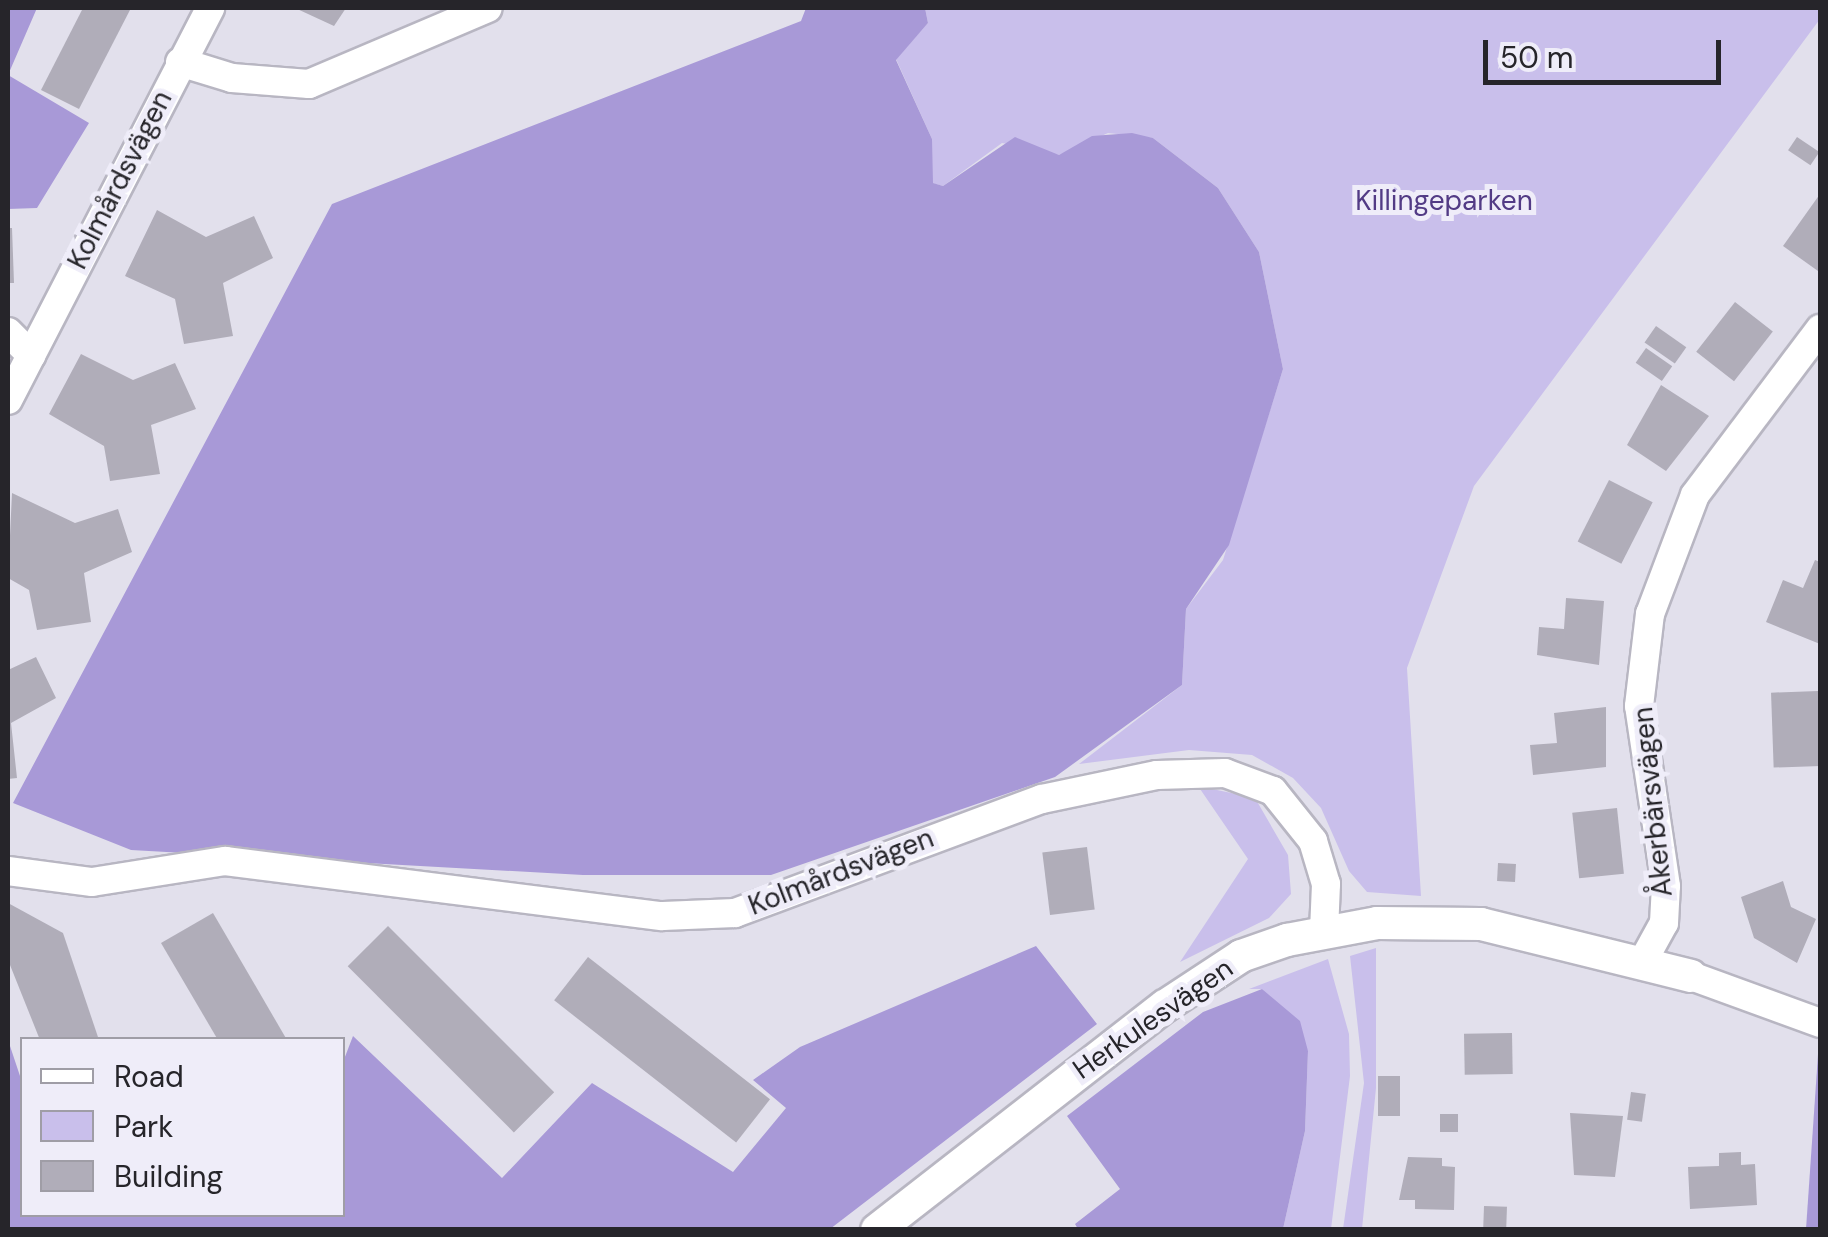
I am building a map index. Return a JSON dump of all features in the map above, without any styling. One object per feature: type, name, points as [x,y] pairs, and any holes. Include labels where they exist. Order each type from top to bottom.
[{"type":"street","name":"Kolmårdsvägen","points":[[8,400],[210,8]]},
{"type":"street","points":[[180,62],[232,78],[309,84],[488,8]]},
{"type":"street","name":"Åkerbärsvägen","points":[[1643,961],[1664,923],[1666,886],[1639,706],[1650,614],[1695,495],[1820,329]]},
{"type":"street","points":[[8,332],[31,354]]},
{"type":"street","name":"Kolmårdsvägen","points":[[8,871],[92,882],[224,861],[663,916],[735,914],[1042,799],[1208,772],[1244,776],[1292,809],[1322,862],[1324,931]]},
{"type":"street","name":"Herkulesvägen","points":[[876,1230],[1191,988],[1241,956],[1324,931],[1377,922],[1481,924],[1643,961],[1820,1023]]},
{"type":"green space","name":"Killingeparken","points":[[925,8],[1820,8],[1820,19],[1474,486],[1407,668],[1421,896],[1367,892],[1349,871],[1321,808],[1293,778],[1252,755],[1189,750],[1079,764],[1182,685],[1186,609],[1223,560],[1283,369],[1259,252],[1218,188],[1153,138],[1108,133],[1059,155],[1002,143],[943,186],[932,183],[932,139],[896,59],[928,23]]},
{"type":"green space","points":[[1198,786],[1255,798],[1288,855],[1291,894],[1269,918],[1180,962],[1248,859]]},
{"type":"green space","points":[[1376,948],[1376,1088],[1362,1229],[1343,1229],[1364,1083],[1350,956]]},
{"type":"green space","points":[[1328,959],[1349,1034],[1350,1076],[1331,1229],[1283,1229],[1305,1131],[1308,1051],[1262,989],[1249,989]]},
{"type":"shaded area","points":[[8,8],[37,8],[8,75]]},
{"type":"shaded area","points":[[806,8],[925,8],[928,23],[896,60],[932,139],[933,183],[943,186],[1015,137],[1059,155],[1092,136],[1132,133],[1153,138],[1218,188],[1259,252],[1283,369],[1229,545],[1186,609],[1182,685],[1055,777],[771,875],[583,875],[131,850],[13,803],[332,204],[801,21]]},
{"type":"shaded area","points":[[8,75],[89,123],[37,208],[8,209]]},
{"type":"shaded area","points":[[1036,946],[1097,1024],[830,1229],[8,1229],[8,1040],[20,1076],[20,1217],[345,1217],[345,1057],[353,1036],[502,1178],[592,1083],[733,1172],[786,1108],[753,1080],[800,1047]]},
{"type":"shaded area","points":[[1262,989],[1300,1021],[1308,1051],[1305,1131],[1283,1229],[1078,1229],[1075,1224],[1120,1189],[1067,1116],[1203,1012]]},
{"type":"shaded area","points":[[1819,1040],[1820,1229],[1806,1229]]},
{"type":"building","points":[[83,8],[131,8],[79,109],[41,90]]},
{"type":"building","points":[[295,8],[346,8],[334,26]]},
{"type":"building","points":[[1797,137],[1819,152],[1810,165],[1788,150]]},
{"type":"building","points":[[1820,194],[1820,268],[1818,271],[1783,246]]},
{"type":"building","points":[[157,210],[206,237],[254,216],[273,258],[223,283],[233,336],[184,344],[175,299],[125,276]]},
{"type":"building","points":[[8,228],[12,228],[14,283],[8,283]]},
{"type":"building","points":[[1735,302],[1773,332],[1734,381],[1696,352]]},
{"type":"building","points":[[1656,326],[1686,347],[1675,364],[1645,342]]},
{"type":"building","points":[[1646,348],[1672,366],[1662,381],[1636,363]]},
{"type":"building","points":[[81,354],[133,380],[175,363],[196,409],[151,425],[160,474],[110,481],[104,446],[49,414]]},
{"type":"building","points":[[1661,385],[1709,416],[1666,471],[1627,445]]},
{"type":"building","points":[[1609,480],[1653,502],[1621,564],[1578,541]]},
{"type":"building","points":[[12,493],[75,523],[118,509],[132,552],[84,573],[91,622],[37,630],[29,590],[8,578]]},
{"type":"building","points":[[1815,560],[1820,562],[1820,644],[1766,622],[1783,580],[1803,588]]},
{"type":"building","points":[[1566,598],[1604,601],[1599,665],[1537,655],[1539,627],[1564,629]]},
{"type":"building","points":[[36,657],[56,698],[11,723],[17,778],[8,779],[8,670]]},
{"type":"building","points":[[1818,691],[1820,766],[1774,768],[1771,693]]},
{"type":"building","points":[[1606,707],[1606,767],[1533,775],[1530,745],[1557,743],[1554,713]]},
{"type":"building","points":[[1617,808],[1624,874],[1579,878],[1572,813]]},
{"type":"building","points":[[1087,847],[1095,910],[1050,915],[1042,852]]},
{"type":"building","points":[[1498,863],[1516,864],[1515,882],[1497,881]]},
{"type":"building","points":[[1783,881],[1791,907],[1816,919],[1797,963],[1754,938],[1741,897]]},
{"type":"building","points":[[8,903],[63,933],[98,1037],[39,1037],[8,960]]},
{"type":"building","points":[[213,913],[285,1037],[216,1037],[161,943]]},
{"type":"building","points":[[388,926],[554,1092],[514,1132],[348,966]]},
{"type":"building","points":[[588,957],[770,1099],[736,1143],[554,1000]]},
{"type":"building","points":[[1512,1033],[1513,1074],[1465,1075],[1464,1034]]},
{"type":"building","points":[[1378,1076],[1400,1076],[1400,1116],[1378,1116]]},
{"type":"building","points":[[1631,1092],[1646,1094],[1642,1122],[1627,1120]]},
{"type":"building","points":[[1570,1113],[1623,1116],[1615,1177],[1574,1175]]},
{"type":"building","points":[[1440,1114],[1458,1114],[1458,1132],[1440,1132]]},
{"type":"building","points":[[1741,1152],[1741,1165],[1755,1164],[1757,1205],[1690,1209],[1688,1167],[1719,1166],[1719,1153]]},
{"type":"building","points":[[1408,1157],[1442,1158],[1442,1166],[1455,1167],[1454,1210],[1415,1209],[1415,1200],[1399,1200]]},
{"type":"building","points":[[1484,1206],[1507,1207],[1506,1229],[1483,1228]]}]
